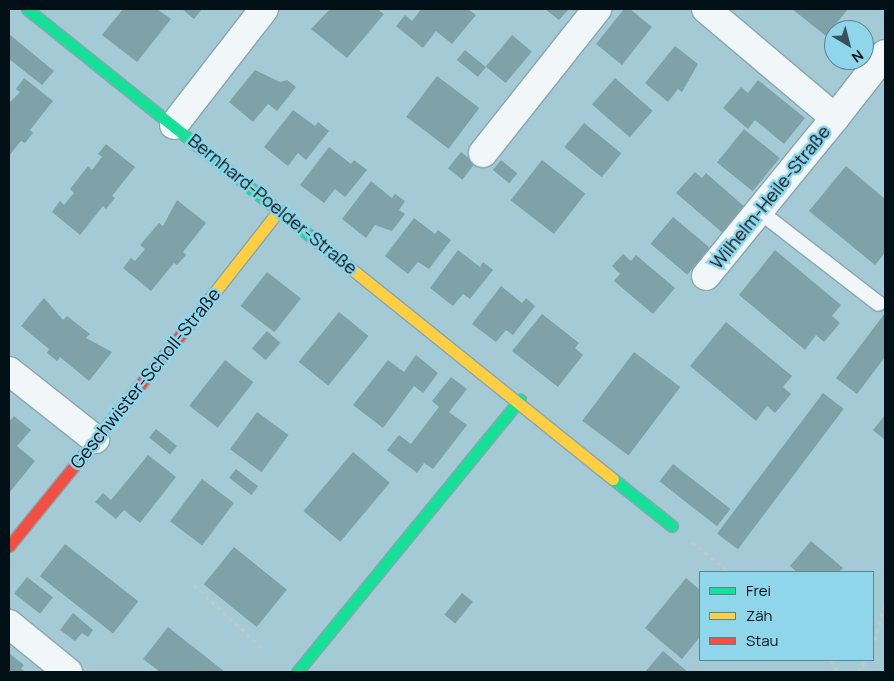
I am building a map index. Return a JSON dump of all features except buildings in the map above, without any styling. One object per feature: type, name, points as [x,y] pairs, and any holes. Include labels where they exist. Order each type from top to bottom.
[{"type":"street","name":"Bernhard-Poelder-Straße","points":[[27,9],[520,400],[672,526]]},
{"type":"street","points":[[174,124],[264,9]]},
{"type":"street","points":[[483,154],[597,9]]},
{"type":"street","name":"Wilhelm-Heile-Straße","points":[[706,9],[835,118]]},
{"type":"street","name":"Wilhelm-Heile-Straße","points":[[706,276],[885,54]]},
{"type":"street","name":"Geschwister-Scholl-Straße","points":[[9,546],[95,439],[131,400],[279,210]]},
{"type":"street","points":[[9,371],[95,439]]},
{"type":"street","points":[[297,672],[520,400]]},
{"type":"street","points":[[9,624],[68,672]]},
{"type":"lane","points":[[759,210],[878,304]]},
{"type":"path","points":[[672,526],[728,571]]},
{"type":"path","points":[[194,586],[262,648]]},
{"type":"path","points":[[874,644],[885,603]]},
{"type":"path","points":[[858,672],[865,661]]},
{"type":"traffic: fast","points":[[27,9],[323,246]]},
{"type":"traffic: fast","points":[[297,672],[520,400]]},
{"type":"traffic: fast","points":[[613,479],[672,526]]},
{"type":"traffic: slow","points":[[196,316],[279,210]]},
{"type":"traffic: slow","points":[[323,246],[613,479]]},
{"type":"traffic: jam","points":[[9,546],[196,316]]}]
